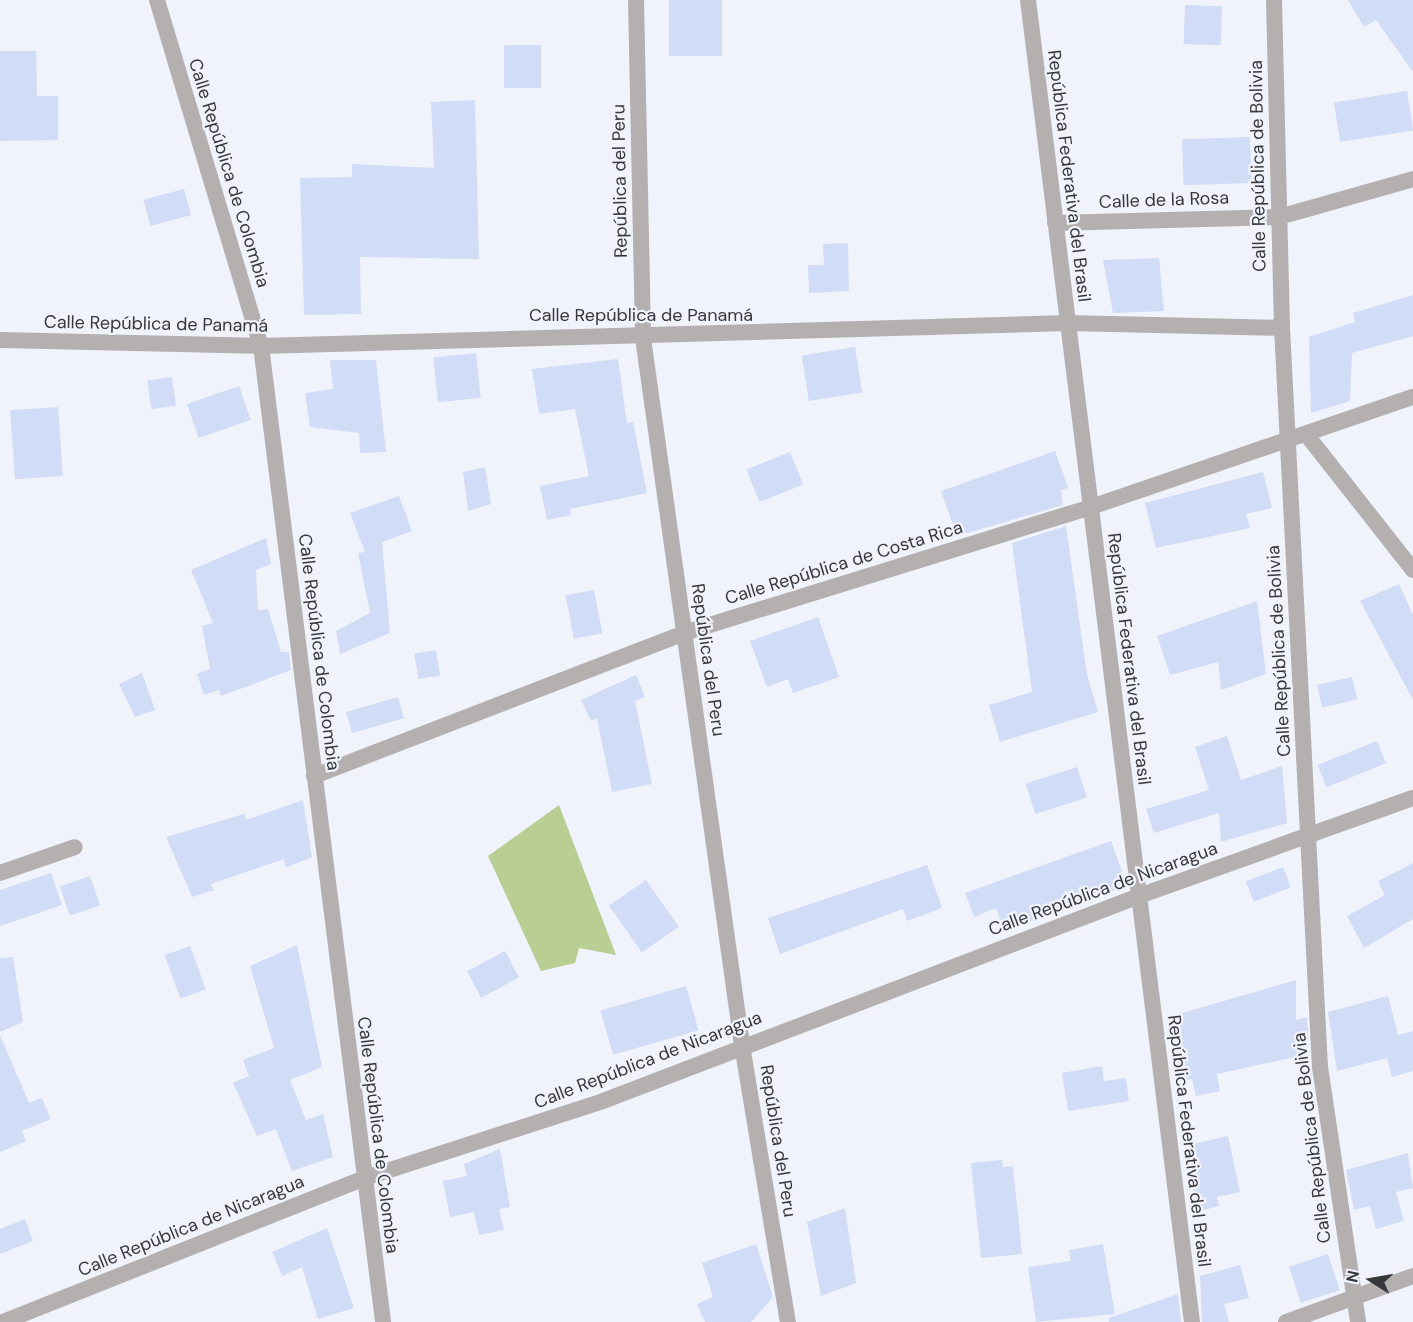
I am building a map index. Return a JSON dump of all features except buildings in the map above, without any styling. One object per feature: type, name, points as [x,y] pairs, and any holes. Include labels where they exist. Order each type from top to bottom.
[{"type":"street","name":"Calle República de Colombia","points":[[157,0],[261,346],[362,1179],[383,1322]]},
{"type":"street","name":"República del Peru","points":[[636,0],[644,338],[742,1045],[788,1322]]},
{"type":"street","name":"República Federativa del Brasil","points":[[1028,0],[1192,1322]]},
{"type":"street","name":"Calle República de Bolivia","points":[[1274,0],[1282,328],[1320,1067],[1352,1299],[1358,1322]]},
{"type":"street","name":"Calle de la Rosa","points":[[1055,223],[1279,217],[1413,179]]},
{"type":"street","name":"Calle República de Panamá","points":[[0,340],[261,346],[533,335],[644,338],[1068,323],[1282,328]]},
{"type":"street","name":"Calle República de Costa Rica","points":[[314,776],[684,633],[1091,507],[1288,437],[1306,434],[1413,397]]},
{"type":"street","points":[[1306,434],[1413,570]]},
{"type":"street","name":"Calle República de Nicaragua","points":[[3,1322],[362,1179],[603,1101],[742,1045],[1139,896],[1413,798]]},
{"type":"street","points":[[0,873],[75,847]]},
{"type":"street","points":[[1286,1322],[1309,1318],[1413,1276]]},
{"type":"green space","points":[[559,805],[616,955],[579,948],[575,963],[541,971],[488,856]]}]
